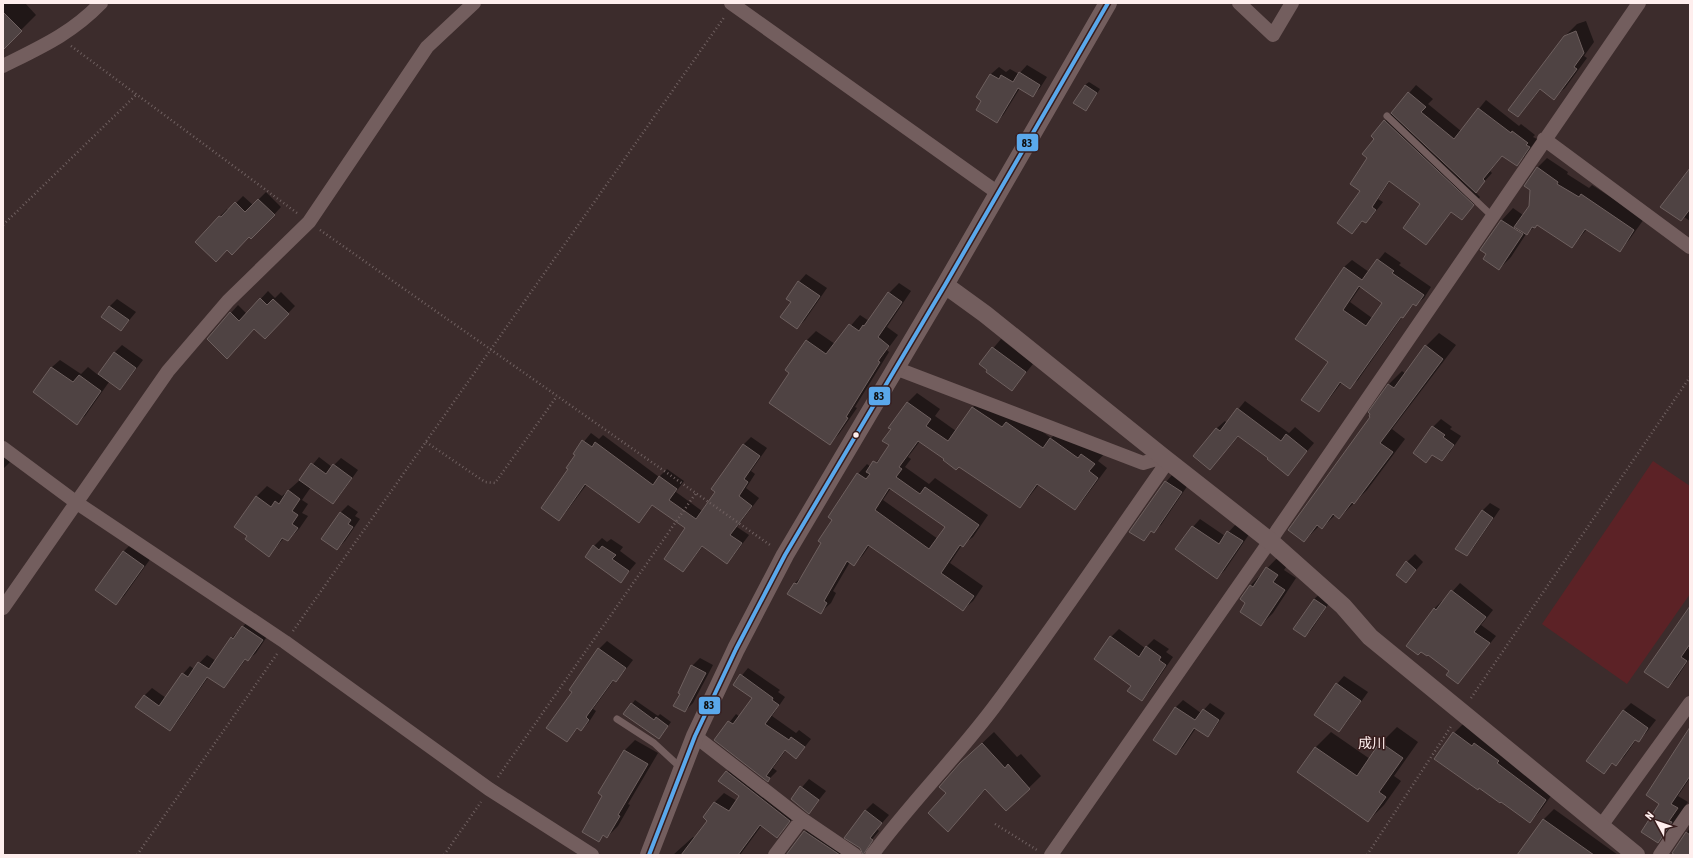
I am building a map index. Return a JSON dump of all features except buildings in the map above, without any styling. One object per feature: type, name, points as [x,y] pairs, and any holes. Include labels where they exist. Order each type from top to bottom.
[{"type":"street","points":[[3,66],[60,37],[86,18],[101,3]]},
{"type":"street","points":[[3,608],[168,371],[228,301],[309,222],[427,47],[474,3]]},
{"type":"street","points":[[649,855],[695,736],[736,649],[785,555],[945,285],[1108,3]]},
{"type":"street","points":[[1239,3],[1273,35],[1292,3]]},
{"type":"street","points":[[1046,853],[1270,541],[1544,139],[1639,3]]},
{"type":"street","points":[[732,4],[998,193]]},
{"type":"street","points":[[1544,139],[1690,247]]},
{"type":"street","points":[[945,285],[991,319],[1165,459],[1270,541],[1343,606],[1370,637],[1636,855]]},
{"type":"street","points":[[895,368],[1143,462],[1165,459]]},
{"type":"street","points":[[3,448],[77,502],[285,642],[489,789],[592,855]]},
{"type":"street","points":[[872,855],[886,836],[955,757],[997,703],[1165,459]]},
{"type":"street","points":[[1601,826],[1690,703]]},
{"type":"street","points":[[695,736],[802,819],[855,855]]},
{"type":"street","points":[[1660,855],[1690,811]]},
{"type":"street","points":[[775,855],[802,819]]},
{"type":"lane","points":[[1387,116],[1492,216]]},
{"type":"lane","points":[[617,719],[654,743],[682,769]]},
{"type":"path","points":[[137,855],[732,4]]},
{"type":"path","points":[[60,37],[309,222],[785,555]]},
{"type":"path","points":[[3,225],[137,94]]},
{"type":"path","points":[[1367,855],[1461,711],[1690,377]]},
{"type":"path","points":[[426,442],[484,482],[495,483],[557,396]]},
{"type":"path","points":[[444,855],[696,493]]},
{"type":"path","points":[[995,824],[1046,853]]},
{"type":"shaded area","points":[[1653,461],[1690,486],[1690,594],[1627,684],[1542,624]]},
{"type":"transit line","name":"83","points":[[649,855],[695,736],[736,649],[785,555],[945,285],[1108,3]]},
{"type":"district","name":"成川","points":[[1372,743]]}]
